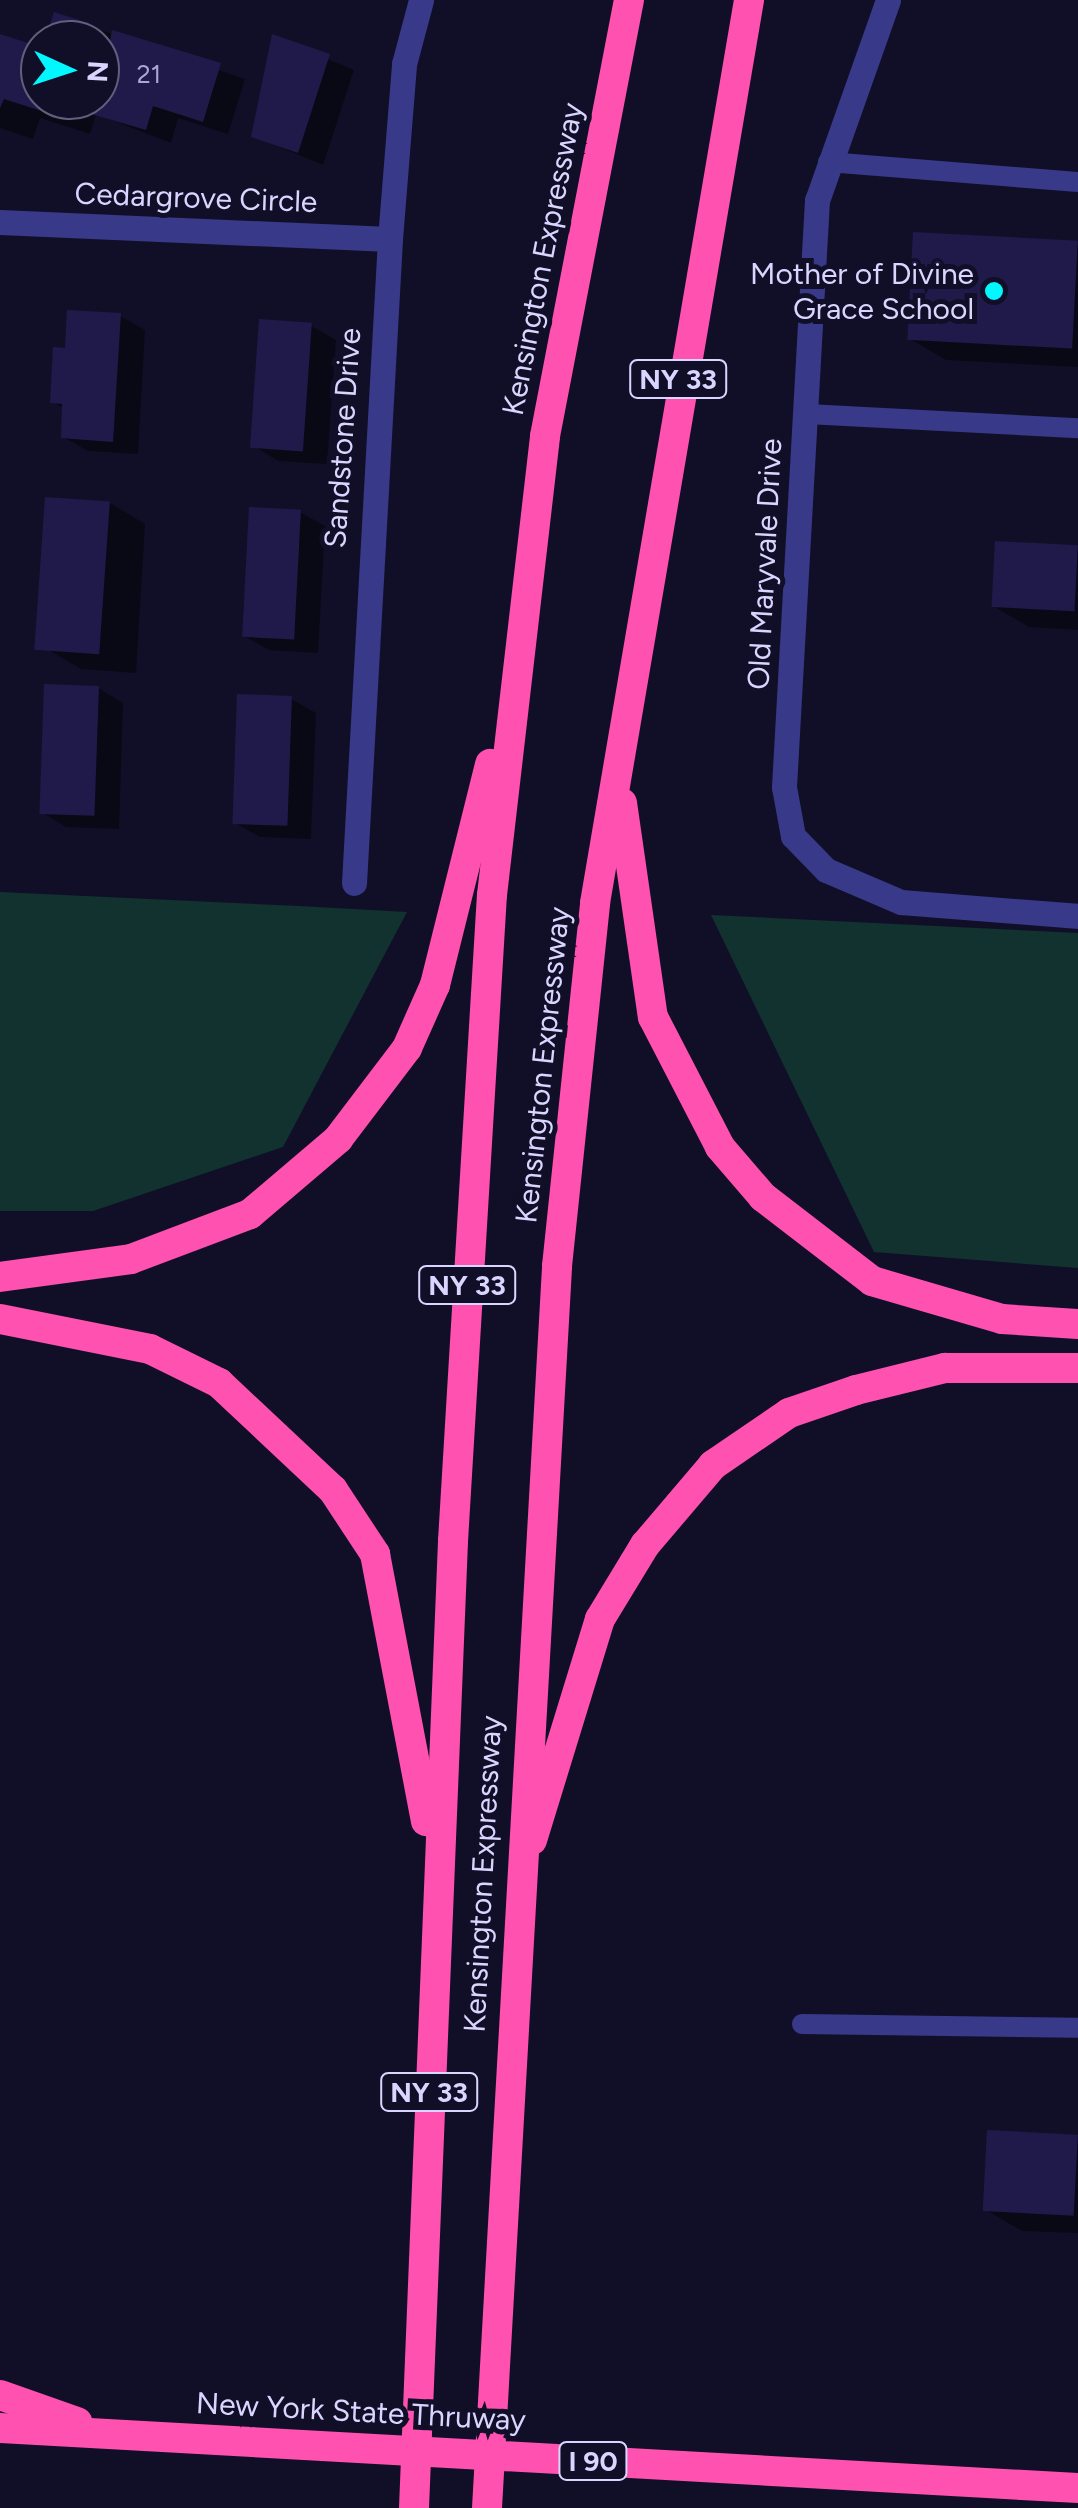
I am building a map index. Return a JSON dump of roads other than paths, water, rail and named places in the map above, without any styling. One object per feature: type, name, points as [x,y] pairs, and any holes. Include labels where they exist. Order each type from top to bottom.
[{"type":"highway","name":"Kensington Expressway","points":[[414,2508],[436,1893],[476,1130],[512,679],[545,436],[629,0]]},
{"type":"highway","name":"Kensington Expressway","points":[[487,2508],[515,1901],[557,1266],[617,760],[748,0]]},
{"type":"highway","points":[[0,1277],[131,1259],[234,1220],[338,1139],[407,1048],[435,985],[512,679]]},
{"type":"highway","points":[[617,760],[653,1017],[720,1147],[824,1252],[872,1281],[1002,1319],[1078,1324]]},
{"type":"highway","points":[[0,1319],[150,1349],[220,1384],[333,1490],[375,1554],[408,1694],[436,1893]]},
{"type":"highway","points":[[515,1901],[600,1619],[688,1489],[789,1413],[856,1390],[946,1368],[1078,1368]]},
{"type":"highway","points":[[0,2395],[108,2433]]},
{"type":"highway","name":"New York State Thruway","points":[[0,2428],[1078,2488]]},
{"type":"street","name":"Sandstone Drive","points":[[354,883],[390,239],[404,64],[421,0]]},
{"type":"street","name":"Old Maryvale Drive","points":[[888,0],[817,200],[784,787],[793,836],[826,870],[901,902],[1078,916]]},
{"type":"street","name":"Cedargrove Circle","points":[[0,222],[390,239]]},
{"type":"lane","points":[[828,162],[1078,182]]},
{"type":"lane","points":[[807,414],[1078,428]]},
{"type":"lane","points":[[802,2024],[1078,2028]]},
{"type":"place","name":"Mother of Divine Grace School","points":[[994,291]]}]
